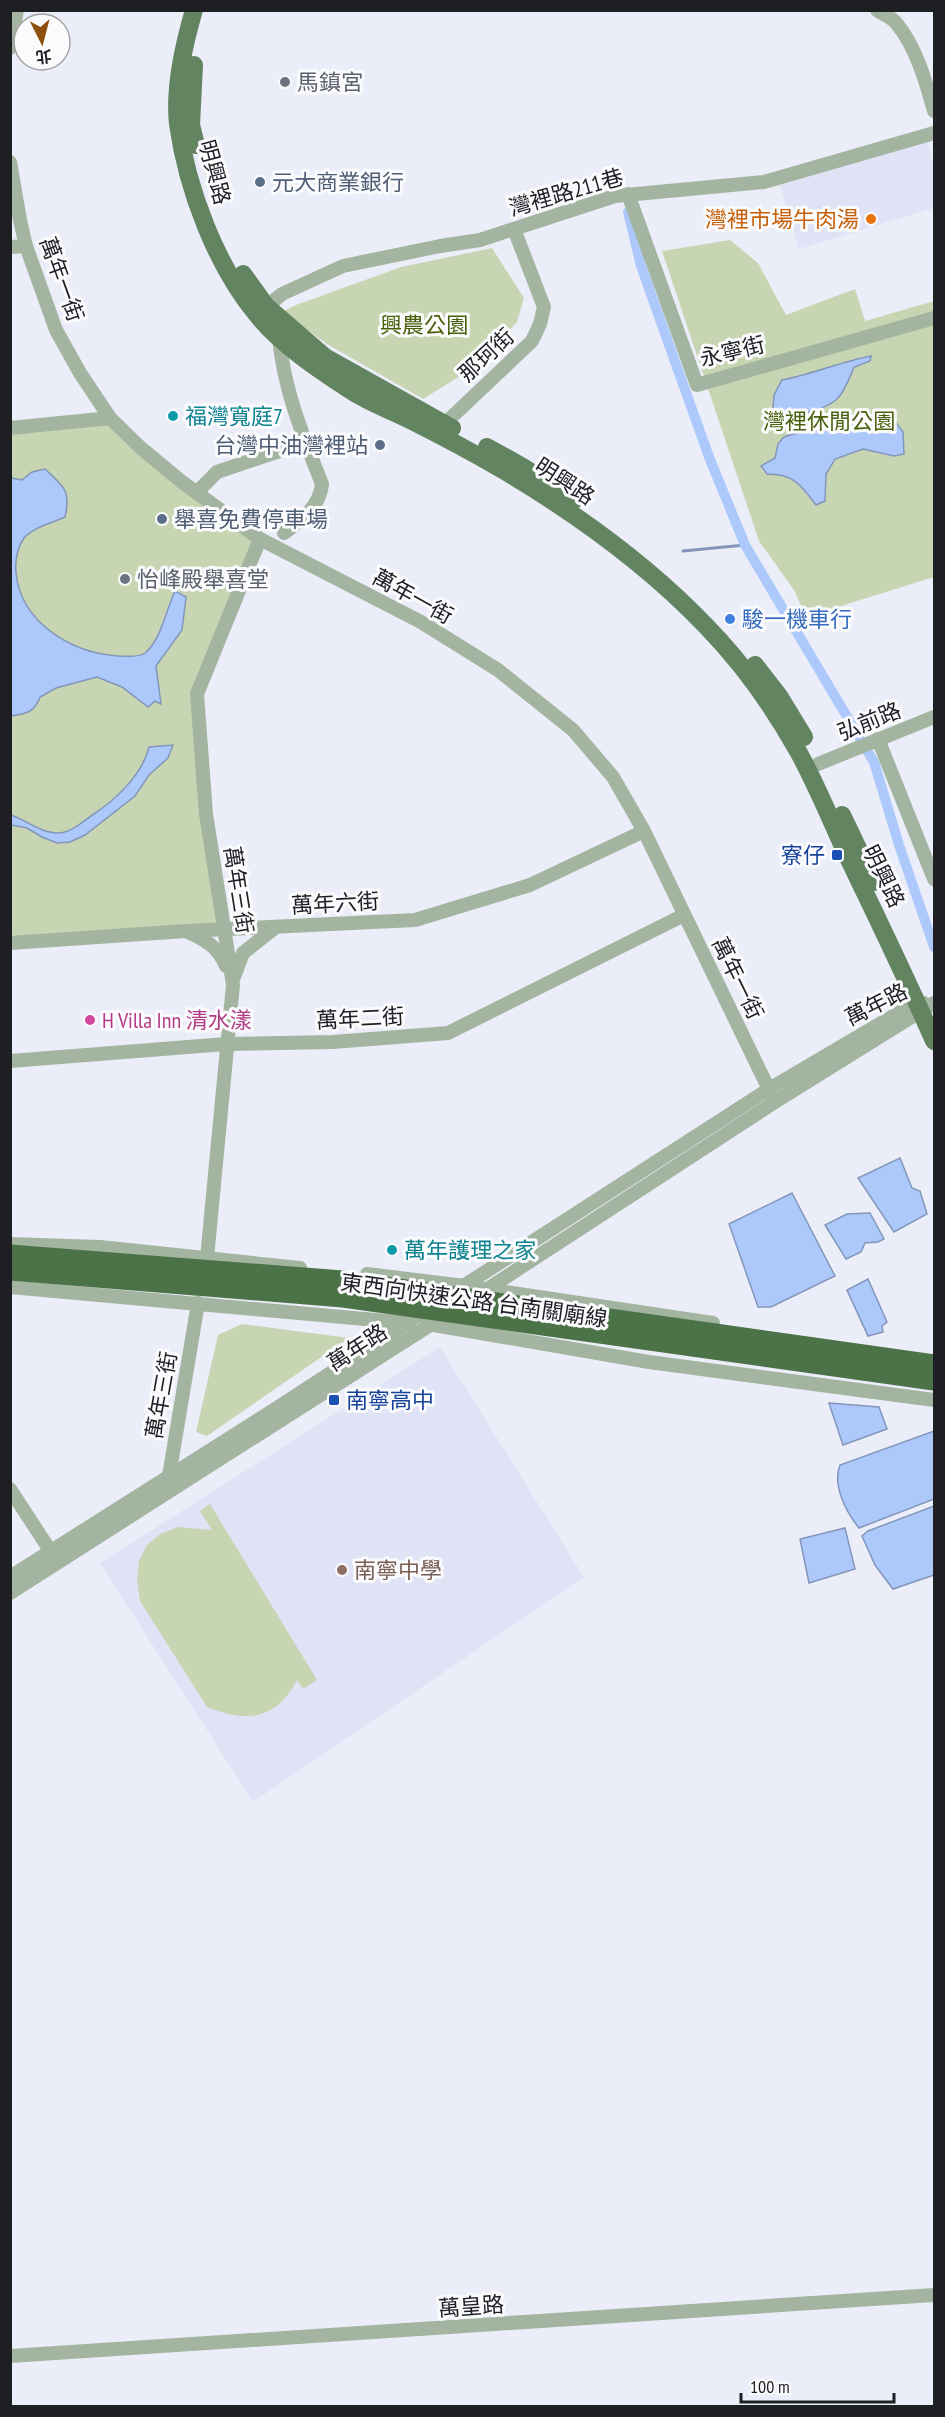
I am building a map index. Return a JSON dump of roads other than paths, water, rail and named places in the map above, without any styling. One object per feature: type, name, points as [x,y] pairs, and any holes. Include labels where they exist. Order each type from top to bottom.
[{"type":"highway","name":"東西向快速公路 台南關廟線","points":[[10,1255],[342,1281],[934,1365]]},
{"type":"highway","name":"東西向快速公路 台南關廟線","points":[[10,1270],[343,1297],[934,1380]]},
{"type":"main road","name":"明興路","points":[[194,10],[186,37],[182,65],[178,124],[204,222],[233,280],[282,332],[355,393],[523,466],[612,527],[686,589],[743,649],[785,706],[818,764],[928,1006],[934,1041]]},
{"type":"main road","name":"明興路","points":[[206,10],[194,66],[191,124],[207,192],[225,242],[261,311]]},
{"type":"main road","name":"明興路","points":[[440,428],[605,537],[677,596],[734,658],[768,703],[799,753],[928,1006]]},
{"type":"street","points":[[10,48],[17,10]]},
{"type":"street","points":[[877,10],[893,20],[905,35],[922,73],[934,111]]},
{"type":"street","name":"灣裡路211巷","points":[[261,311],[282,294],[343,266],[480,240],[628,194],[764,182],[934,133]]},
{"type":"street","name":"萬年一街","points":[[10,162],[26,246],[56,330],[80,373],[110,417],[141,448],[260,539],[421,622],[498,670],[583,740],[613,777],[644,831],[772,1096]]},
{"type":"street","name":"永寧街","points":[[628,194],[697,385],[934,318]]},
{"type":"street","name":"那珂街","points":[[440,428],[532,341],[540,324],[544,307],[514,229]]},
{"type":"street","points":[[10,247],[26,246]]},
{"type":"street","points":[[282,332],[282,368],[292,406],[321,484],[321,497],[300,522],[284,533]]},
{"type":"street","points":[[10,428],[110,417]]},
{"type":"street","points":[[197,492],[217,472],[306,442]]},
{"type":"street","name":"萬年三街","points":[[207,1258],[233,985],[206,814],[197,694],[260,539]]},
{"type":"street","name":"弘前路","points":[[818,764],[934,717]]},
{"type":"street","points":[[878,739],[929,847],[934,879]]},
{"type":"street","name":"萬年六街","points":[[10,943],[186,931],[416,920],[530,885],[644,831]]},
{"type":"street","name":"萬年二街","points":[[10,1061],[226,1044],[333,1041],[448,1033],[684,915]]},
{"type":"street","points":[[233,985],[243,953],[276,927]]},
{"type":"street","points":[[186,931],[213,945],[221,955],[233,985]]},
{"type":"street","name":"萬年路","points":[[10,1593],[169,1476],[406,1323],[772,1096],[928,1006]]},
{"type":"street","name":"萬年路","points":[[10,1577],[55,1558],[168,1493],[486,1289],[772,1096]]},
{"type":"street","points":[[10,1244],[100,1247],[465,1286],[934,1357]]},
{"type":"street","points":[[10,1287],[431,1324],[649,1362],[934,1400]]},
{"type":"street","name":"萬年三街","points":[[168,1493],[198,1303]]},
{"type":"street","points":[[10,1489],[55,1558]]},
{"type":"street","name":"萬皇路","points":[[10,2356],[934,2295]]},
{"type":"water","points":[[871,356],[870,361],[854,367],[842,393],[831,404],[810,412],[781,418],[773,409],[774,395],[782,380]]},
{"type":"water","points":[[851,416],[876,423],[894,420],[903,432],[904,454],[894,456],[863,449],[835,459],[826,474],[825,501],[816,505],[796,482],[784,476],[767,474],[761,466],[775,458],[778,444],[784,437]]},
{"type":"water","points":[[45,469],[64,490],[67,508],[65,517],[33,531],[24,538],[16,559],[20,591],[38,620],[67,642],[101,654],[118,656],[139,656],[145,653],[151,647],[163,624],[175,591],[186,597],[182,630],[156,666],[161,704],[155,701],[148,707],[122,687],[97,677],[56,688],[40,697],[29,711],[11,716],[11,478],[22,480],[32,472]]},
{"type":"water","points":[[173,745],[168,758],[149,775],[135,796],[85,835],[70,842],[57,843],[27,828],[11,825],[11,815],[40,829],[52,832],[58,833],[73,829],[119,794],[141,767],[149,747]]},
{"type":"water","points":[[900,1158],[912,1188],[920,1191],[927,1214],[894,1232],[858,1178]]},
{"type":"water","points":[[792,1193],[835,1276],[771,1307],[758,1307],[729,1224]]},
{"type":"water","points":[[870,1213],[884,1239],[865,1243],[861,1252],[846,1259],[825,1225],[847,1214]]},
{"type":"water","points":[[868,1279],[887,1322],[882,1326],[883,1332],[868,1336],[847,1290]]},
{"type":"water","points":[[829,1403],[879,1407],[887,1429],[843,1445]]},
{"type":"water","points":[[934,1431],[934,1499],[859,1528],[849,1514],[839,1490],[840,1465]]},
{"type":"water","points":[[934,1506],[934,1575],[893,1589],[875,1565],[862,1536],[868,1531]]},
{"type":"water","points":[[845,1528],[855,1569],[809,1583],[800,1539]]},
{"type":"waterway","points":[[628,212],[641,266],[709,457],[745,545],[874,762],[899,845],[934,947]]},
{"type":"waterway","points":[[683,551],[745,545]]},
{"type":"place","name":"馬鎮宮","points":[[285,82]]},
{"type":"place","name":"元大商業銀行","points":[[260,182]]},
{"type":"place","name":"灣裡市場牛肉湯","points":[[871,219]]},
{"type":"place","name":"福灣寬庭7","points":[[173,416]]},
{"type":"place","name":"台灣中油灣裡站","points":[[380,445]]},
{"type":"place","name":"舉喜免費停車場","points":[[162,519]]},
{"type":"place","name":"怡峰殿舉喜堂","points":[[125,579]]},
{"type":"place","name":"駿一機車行","points":[[730,619]]},
{"type":"place","name":"寮仔","points":[[837,855]]},
{"type":"place","name":"H Villa Inn 清水漾","points":[[90,1020]]},
{"type":"place","name":"萬年護理之家","points":[[392,1250]]},
{"type":"place","name":"南寧高中","points":[[334,1400]]},
{"type":"place","name":"南寧中學","points":[[342,1570]]},
{"type":"park label","name":"興農公園","points":[[424,325]]},
{"type":"park label","name":"灣裡休閒公園","points":[[829,421]]}]
